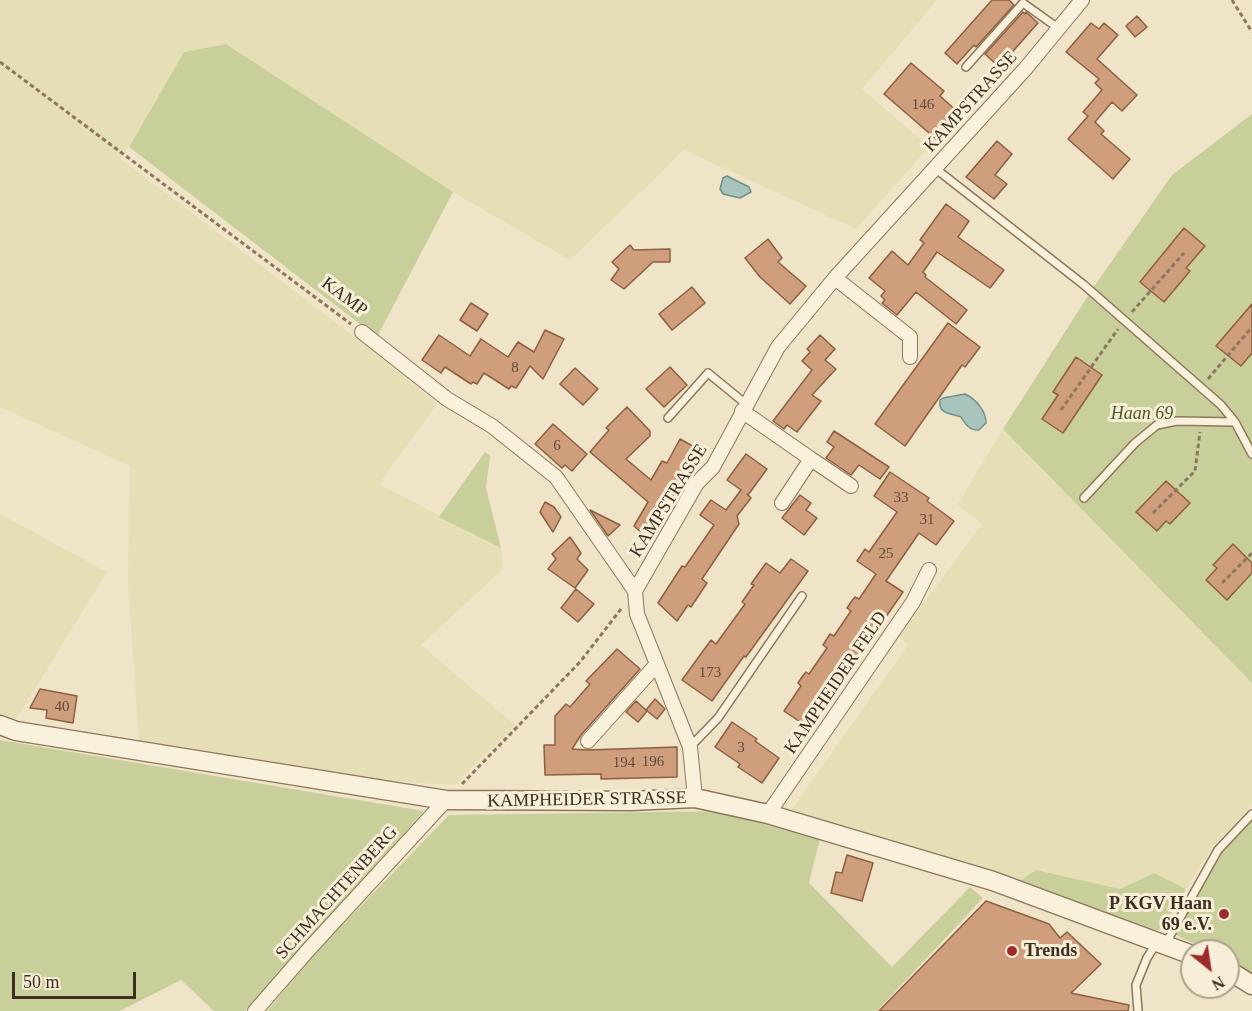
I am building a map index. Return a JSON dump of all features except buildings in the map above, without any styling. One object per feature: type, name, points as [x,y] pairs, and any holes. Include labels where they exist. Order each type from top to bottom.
[{"type":"street","name":"KAMPSTRASSE","points":[[635,591],[697,483],[713,467],[777,347],[835,278],[1026,68],[1082,0]]},
{"type":"street","points":[[835,278],[910,337],[910,357]]},
{"type":"street","name":"KAMP","points":[[362,333],[447,399],[492,426],[556,477],[635,591]]},
{"type":"street","points":[[744,408],[851,486]]},
{"type":"street","points":[[782,503],[811,459]]},
{"type":"street","name":"KAMPHEIDER FELD","points":[[768,814],[913,602],[929,570]]},
{"type":"street","points":[[635,591],[637,614],[690,747],[695,798]]},
{"type":"street","points":[[588,741],[657,664]]},
{"type":"street","name":"KAMPHEIDER STRASSE","points":[[0,725],[16,731],[446,800],[631,801],[695,798],[768,814],[993,881],[1180,950]]},
{"type":"street","name":"SCHMACHTENBERG","points":[[255,1011],[446,800]]},
{"type":"lane","points":[[966,67],[1023,3],[1058,28]]},
{"type":"lane","points":[[936,169],[1084,285],[1221,405],[1235,422],[1252,454]]},
{"type":"lane","points":[[668,418],[708,373],[744,408]]},
{"type":"lane","points":[[1084,498],[1136,443],[1157,425],[1177,421],[1235,422]]},
{"type":"lane","points":[[690,747],[718,718],[802,596]]},
{"type":"lane","points":[[1138,1011],[1136,985],[1147,958],[1161,943],[1218,850],[1252,814]]},
{"type":"path","points":[[1232,0],[1252,32]]},
{"type":"path","name":"KAMP","points":[[0,62],[362,333]]},
{"type":"path","points":[[1061,410],[1125,319],[1184,253]]},
{"type":"path","points":[[1201,387],[1252,327]]},
{"type":"path","points":[[1153,513],[1196,471],[1201,422]]},
{"type":"path","points":[[1222,583],[1252,553]]},
{"type":"path","points":[[446,800],[580,662],[635,591]]},
{"type":"shaded area","points":[[0,0],[937,0],[862,89],[929,147],[856,229],[684,150],[570,260],[453,192],[226,44],[184,52],[121,159],[373,351],[437,404],[379,484],[501,548],[503,569],[421,645],[515,725],[455,785],[390,781],[139,740],[128,583],[130,466],[0,407]]},
{"type":"shaded area","points":[[1003,429],[1252,683],[1252,805],[1211,849],[1186,889],[1154,873],[1120,889],[1036,870],[1020,881],[790,812],[908,645],[899,637],[982,524],[957,505]]},
{"type":"shaded area","points":[[0,514],[107,572],[16,719],[0,715]]},
{"type":"green space","points":[[226,44],[453,192],[377,337],[129,147],[184,52]]},
{"type":"green space","name":"Haan 69","points":[[1252,114],[1252,683],[1003,429],[1093,288],[1172,175]]},
{"type":"green space","points":[[485,452],[490,456],[486,488],[501,548],[439,517]]},
{"type":"green space","points":[[0,740],[424,811],[245,1011],[214,1011],[181,980],[120,1011],[0,1011]]},
{"type":"green space","points":[[725,811],[820,839],[809,883],[892,967],[970,887],[983,898],[877,1011],[267,1011],[316,952],[449,815]]},
{"type":"green space","points":[[1252,820],[1252,973],[1240,967],[1240,939],[1184,939],[1176,935],[1221,852]]},
{"type":"green space","points":[[1036,870],[1120,889],[1154,873],[1186,889],[1162,929],[1154,931],[1020,881]]},
{"type":"water","points":[[727,176],[749,187],[751,192],[740,198],[723,194],[720,189],[723,178]]},
{"type":"water","points":[[965,394],[976,402],[984,414],[986,423],[979,430],[970,428],[961,417],[946,413],[941,408],[940,400],[943,398]]},
{"type":"place","name":"P KGV Haan 69 e.V.","points":[[1224,914]]},
{"type":"place","name":"Trends","points":[[1012,951]]}]
